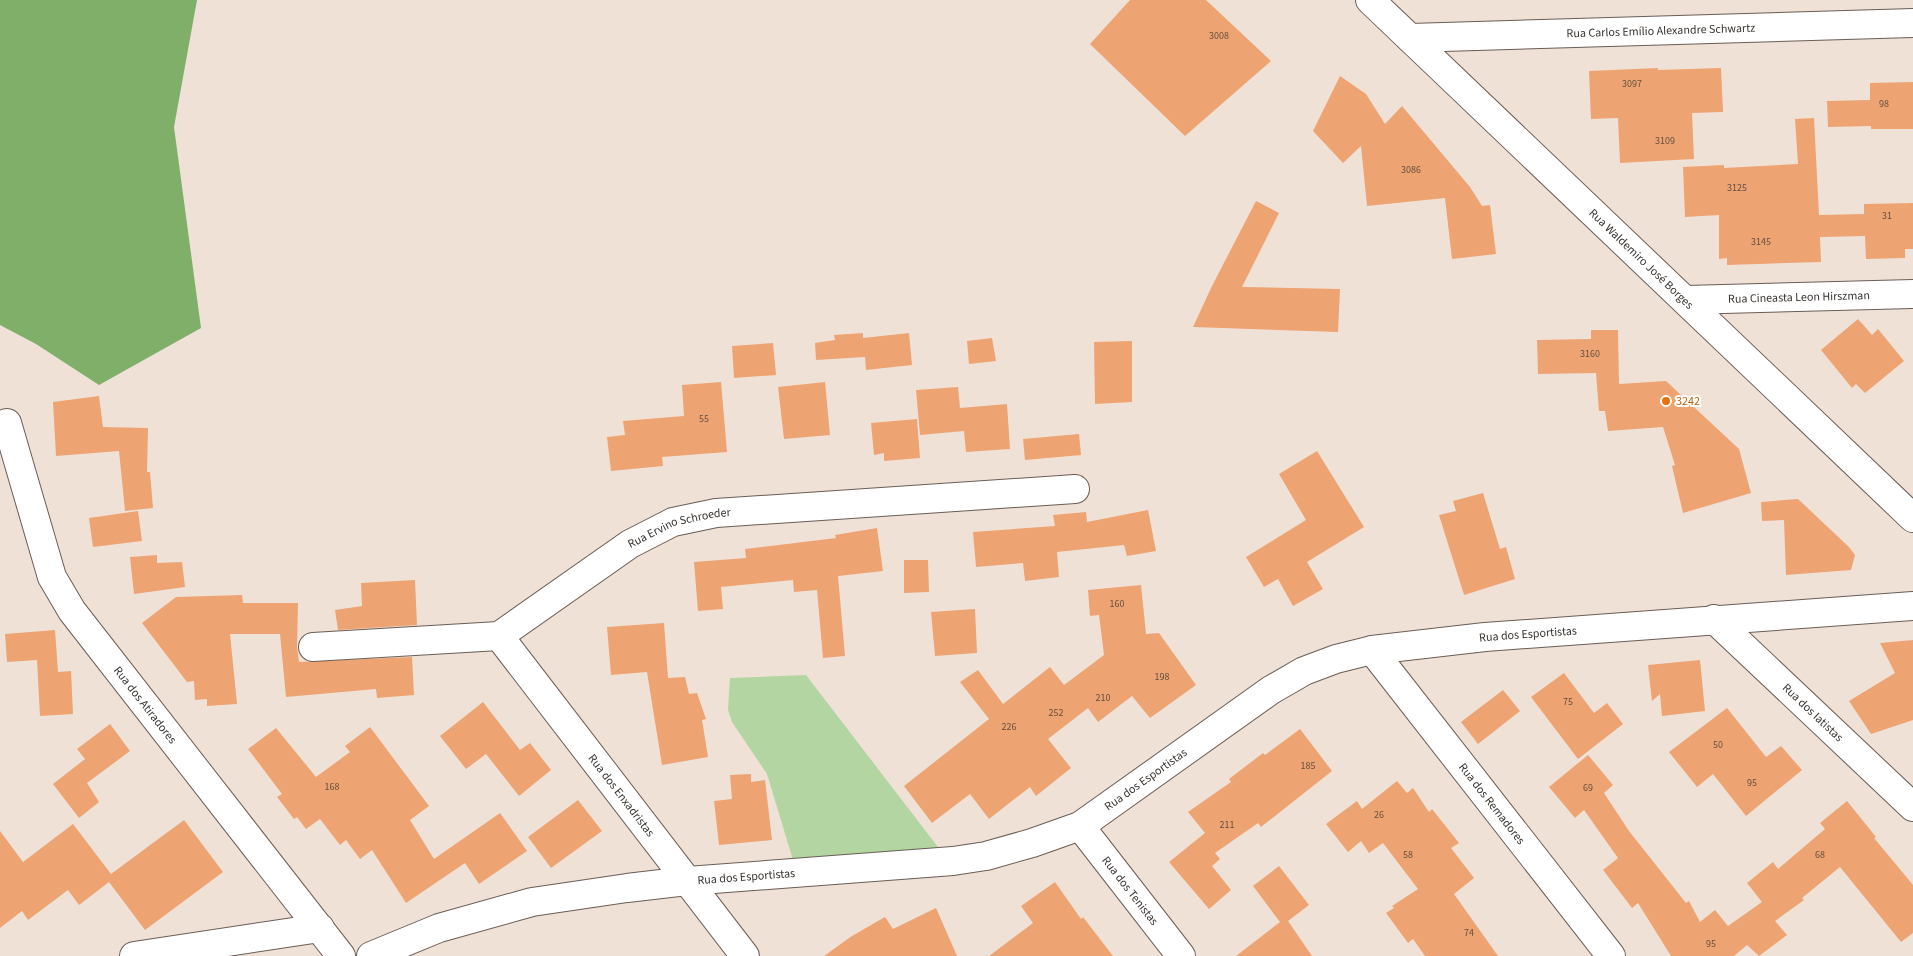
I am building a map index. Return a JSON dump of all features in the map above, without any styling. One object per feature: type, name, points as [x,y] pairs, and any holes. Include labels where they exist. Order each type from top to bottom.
[{"type":"street","name":"Rua Waldemiro José Borges","points":[[1370,0],[1913,518]]},
{"type":"street","name":"Rua Carlos Emílio Alexandre Schwartz","points":[[1410,38],[1913,23]]},
{"type":"street","name":"Rua Cineasta Leon Hirszman","points":[[1685,300],[1913,294]]},
{"type":"street","name":"Rua dos Atiradores","points":[[7,422],[52,577],[72,611],[341,956]]},
{"type":"street","name":"Rua Ervino Schroeder","points":[[499,636],[630,544],[672,522],[716,513],[1075,488]]},
{"type":"street","name":"Rua dos Esportistas","points":[[371,956],[439,928],[532,902],[687,881],[953,861],[986,856],[1023,846],[1080,826],[1271,690],[1304,671],[1336,658],[1372,650],[1485,637],[1913,606]]},
{"type":"street","name":"Rua dos Iatistas","points":[[1714,619],[1913,807]]},
{"type":"street","points":[[313,647],[499,636]]},
{"type":"street","name":"Rua dos Enxadristas","points":[[499,636],[745,956]]},
{"type":"street","name":"Rua dos Remadores","points":[[1372,650],[1612,956]]},
{"type":"street","name":"Rua dos Tenistas","points":[[1080,826],[1181,956]]},
{"type":"street","points":[[134,956],[320,928]]},
{"type":"green space","points":[[0,0],[197,0],[174,127],[201,328],[99,385],[36,344],[0,325]]},
{"type":"green space","points":[[806,675],[941,851],[793,860],[767,774],[732,722],[728,710],[730,678]]},
{"type":"building","points":[[1130,0],[1206,0],[1271,61],[1185,136],[1090,44]]},
{"type":"building","points":[[1658,68],[1658,70],[1721,68],[1723,112],[1692,113],[1694,159],[1620,163],[1618,118],[1591,119],[1589,71]]},
{"type":"building","points":[[1340,76],[1366,94],[1385,124],[1402,106],[1470,187],[1482,206],[1490,205],[1496,254],[1452,259],[1445,198],[1367,206],[1361,146],[1343,163],[1313,131]]},
{"type":"building","points":[[1913,82],[1913,129],[1871,129],[1871,126],[1828,127],[1827,101],[1870,100],[1870,83]]},
{"type":"building","points":[[1814,118],[1819,215],[1864,214],[1864,204],[1913,203],[1913,249],[1905,249],[1905,258],[1866,259],[1865,236],[1820,237],[1821,262],[1727,265],[1727,258],[1719,259],[1719,215],[1685,217],[1683,167],[1724,165],[1724,168],[1798,164],[1795,119]]},
{"type":"building","points":[[1256,201],[1279,213],[1242,287],[1340,289],[1338,332],[1193,327]]},
{"type":"building","points":[[1858,319],[1872,335],[1878,329],[1904,361],[1865,393],[1856,384],[1852,388],[1821,350]]},
{"type":"building","points":[[1591,330],[1618,330],[1619,384],[1666,381],[1739,449],[1751,493],[1683,513],[1672,466],[1675,465],[1663,427],[1608,431],[1605,411],[1599,411],[1596,373],[1538,374],[1537,340],[1591,339]]},
{"type":"building","points":[[863,333],[863,338],[909,333],[912,365],[866,370],[865,357],[816,360],[815,343],[835,340],[834,335]]},
{"type":"building","points":[[992,338],[996,361],[969,364],[967,341]]},
{"type":"building","points":[[1132,341],[1132,402],[1095,404],[1094,342]]},
{"type":"building","points":[[773,343],[776,375],[734,378],[732,346]]},
{"type":"building","points":[[721,382],[727,452],[662,457],[663,466],[611,471],[607,437],[625,435],[623,421],[684,416],[682,385]]},
{"type":"building","points":[[825,382],[830,435],[784,439],[778,387]]},
{"type":"building","points":[[958,387],[960,408],[1007,404],[1010,449],[966,452],[964,431],[920,435],[916,390]]},
{"type":"building","points":[[99,396],[103,427],[148,428],[147,472],[150,472],[153,508],[125,511],[119,451],[56,456],[53,402]]},
{"type":"building","points":[[917,419],[920,458],[884,461],[884,453],[874,455],[871,423]]},
{"type":"building","points":[[1079,434],[1081,455],[1025,460],[1023,439]]},
{"type":"building","points":[[1317,451],[1364,527],[1307,562],[1323,589],[1293,606],[1278,579],[1264,587],[1246,557],[1306,520],[1279,474]]},
{"type":"building","points":[[1483,493],[1500,549],[1506,547],[1515,579],[1464,595],[1439,515],[1456,511],[1453,501]]},
{"type":"building","points":[[1798,499],[1849,547],[1855,555],[1851,570],[1786,575],[1784,520],[1762,521],[1761,502]]},
{"type":"building","points":[[1148,510],[1156,551],[1127,556],[1124,545],[1057,552],[1059,577],[1025,581],[1023,563],[976,567],[973,532],[1055,526],[1053,515],[1086,512],[1087,522]]},
{"type":"building","points":[[138,511],[142,541],[93,547],[89,518]]},
{"type":"building","points":[[877,528],[883,571],[838,576],[845,656],[823,658],[817,590],[794,592],[793,580],[721,587],[723,609],[698,611],[694,562],[746,558],[745,549],[836,538],[835,535]]},
{"type":"building","points":[[157,555],[157,563],[182,562],[185,587],[134,594],[130,557]]},
{"type":"building","points":[[904,560],[928,560],[929,592],[904,593]]},
{"type":"building","points":[[415,580],[417,625],[338,630],[335,610],[362,606],[361,583]]},
{"type":"building","points":[[1141,585],[1146,634],[1159,633],[1196,685],[1150,718],[1132,696],[1098,722],[1088,708],[1048,739],[1071,768],[1036,796],[1030,787],[989,819],[970,794],[932,823],[904,786],[989,719],[960,682],[978,670],[1003,704],[1050,667],[1064,685],[1104,655],[1099,615],[1090,616],[1088,590]]},
{"type":"building","points":[[242,595],[243,603],[298,603],[297,647],[299,662],[412,657],[414,695],[377,698],[376,689],[286,697],[280,634],[230,634],[237,704],[207,706],[207,699],[195,700],[194,681],[187,682],[142,623],[176,597]]},
{"type":"building","points":[[975,609],[977,653],[935,656],[931,612]]},
{"type":"building","points":[[664,623],[668,678],[685,677],[689,694],[697,693],[706,719],[702,720],[708,757],[662,765],[647,672],[611,675],[607,627]]},
{"type":"building","points":[[55,630],[58,672],[71,671],[73,714],[40,716],[37,660],[7,662],[5,634]]},
{"type":"building","points":[[1913,640],[1913,720],[1871,734],[1849,701],[1895,673],[1880,643]]},
{"type":"building","points":[[1700,660],[1705,711],[1662,716],[1660,694],[1652,701],[1648,665]]},
{"type":"building","points":[[1564,673],[1594,713],[1607,703],[1623,724],[1578,759],[1531,697]]},
{"type":"building","points":[[1503,690],[1520,711],[1478,744],[1461,722]]},
{"type":"building","points":[[483,702],[520,750],[530,743],[551,770],[519,796],[486,754],[466,769],[440,736]]},
{"type":"building","points":[[1727,708],[1766,757],[1781,746],[1802,770],[1746,816],[1713,774],[1697,787],[1669,752]]},
{"type":"building","points":[[110,724],[130,751],[87,783],[99,802],[79,818],[53,784],[85,759],[77,749]]},
{"type":"building","points":[[370,727],[429,806],[410,820],[434,859],[500,813],[527,851],[479,884],[465,863],[406,903],[372,850],[360,859],[346,840],[340,845],[320,819],[306,829],[297,817],[294,819],[277,797],[282,794],[248,749],[276,728],[316,777],[350,752],[345,746]]},
{"type":"building","points":[[1300,729],[1332,771],[1261,827],[1258,823],[1215,853],[1220,859],[1212,866],[1231,890],[1209,909],[1169,862],[1205,833],[1188,812],[1231,782],[1229,779],[1263,753],[1265,755]]},
{"type":"building","points":[[1588,755],[1613,785],[1604,793],[1629,831],[1686,903],[1689,901],[1700,922],[1715,910],[1728,926],[1762,902],[1747,883],[1773,862],[1778,869],[1825,829],[1820,823],[1847,801],[1876,837],[1874,838],[1913,885],[1913,933],[1901,942],[1840,867],[1802,898],[1804,900],[1775,921],[1787,935],[1759,956],[1747,945],[1734,956],[1671,956],[1638,903],[1632,908],[1603,870],[1618,858],[1584,810],[1575,818],[1549,787]]},
{"type":"building","points":[[751,774],[751,782],[765,780],[772,840],[719,845],[714,801],[732,799],[730,775]]},
{"type":"building","points":[[1397,781],[1407,793],[1413,788],[1429,812],[1432,809],[1459,843],[1451,848],[1474,878],[1454,894],[1498,956],[1425,956],[1413,939],[1408,943],[1386,913],[1394,908],[1392,906],[1418,889],[1383,843],[1369,853],[1361,841],[1348,852],[1326,824],[1357,801],[1362,809]]},
{"type":"building","points":[[578,800],[602,831],[551,868],[528,837]]},
{"type":"building","points":[[184,820],[223,872],[145,930],[109,882],[79,905],[68,890],[28,920],[22,911],[0,928],[0,831],[23,862],[73,824],[111,874]]},
{"type":"building","points":[[1279,866],[1309,905],[1288,921],[1312,956],[1236,956],[1280,922],[1253,886]]},
{"type":"building","points":[[1055,882],[1081,919],[1083,917],[1113,956],[989,956],[1033,923],[1021,906]]},
{"type":"building","points":[[936,908],[957,956],[824,956],[852,936],[885,917],[893,929]]},
{"type":"place","name":"3242","points":[[1666,401]]}]
